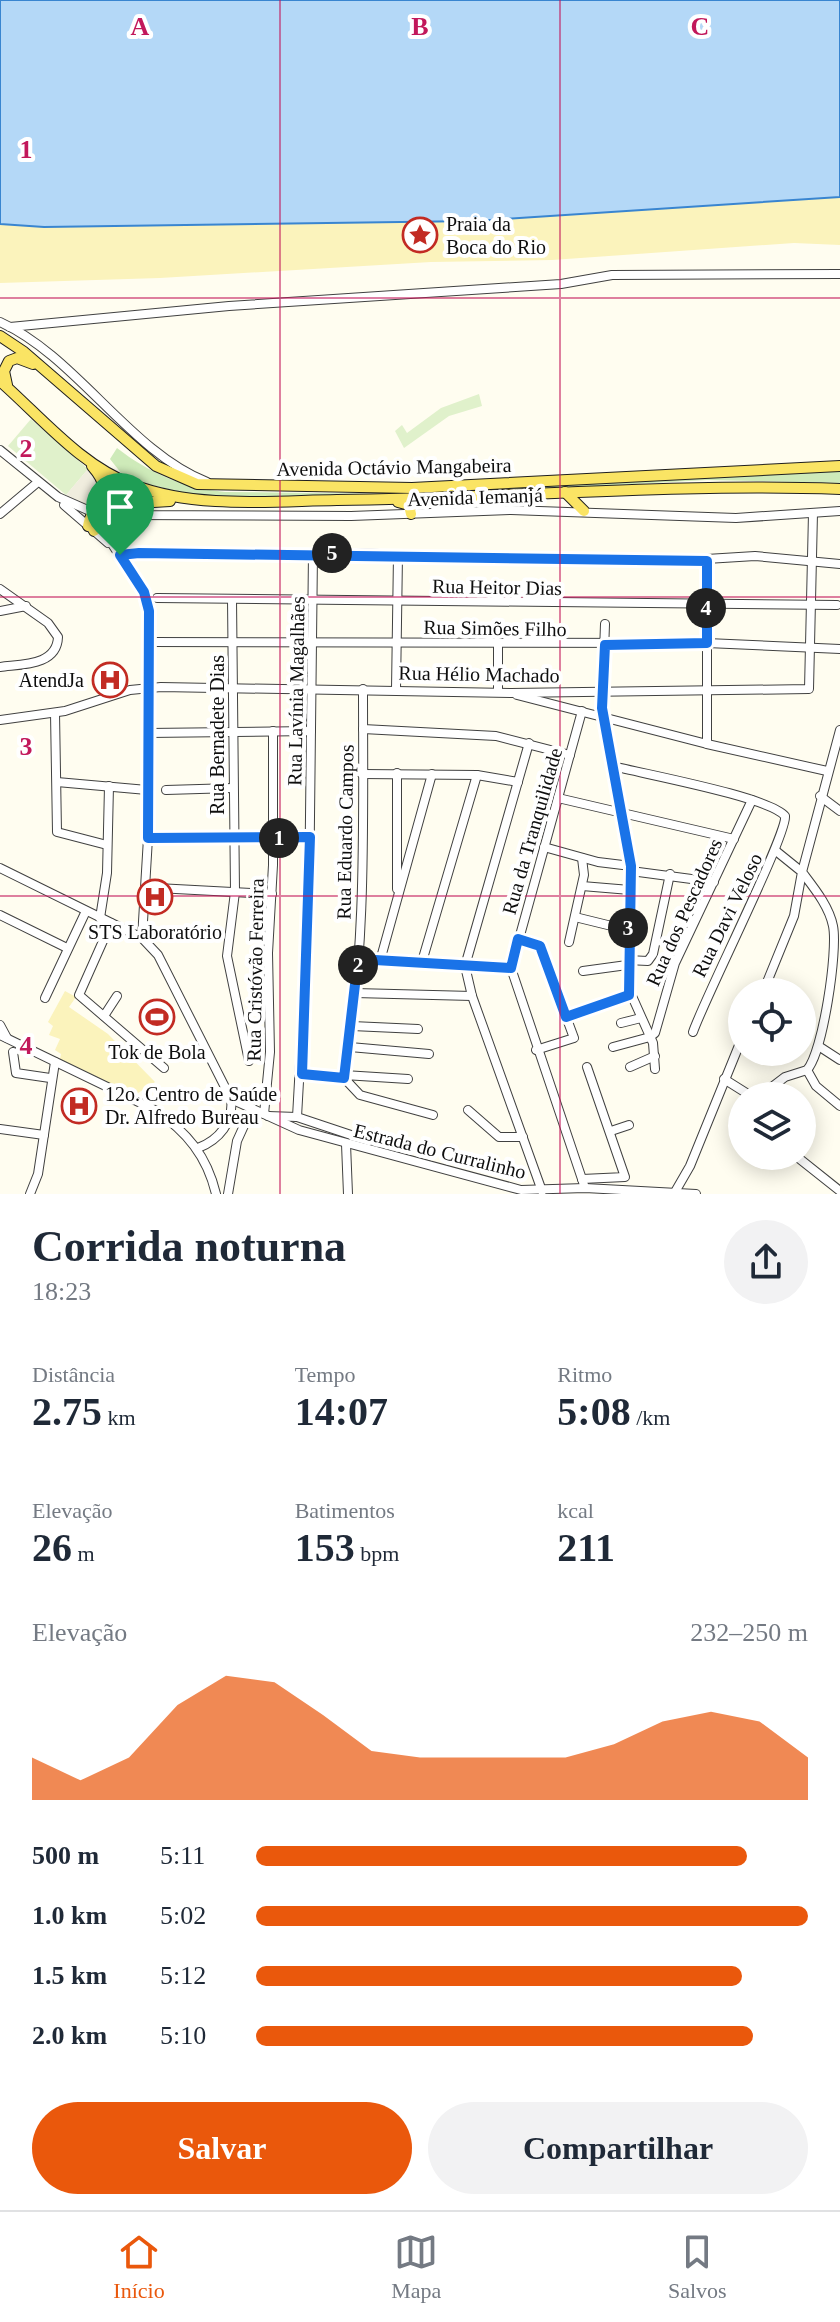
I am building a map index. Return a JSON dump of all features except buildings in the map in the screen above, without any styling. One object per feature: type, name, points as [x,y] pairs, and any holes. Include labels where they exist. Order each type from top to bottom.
[{"type":"main road","name":"Avenida Octávio Mangabeira","points":[[0,336],[165,472],[197,484],[227,487],[412,488],[840,466]]},
{"type":"main road","points":[[4,385],[4,371],[9,361],[23,359],[45,371]]},
{"type":"main road","name":"Avenida Octávio Mangabeira","points":[[4,385],[74,448],[127,483],[166,496],[200,500],[380,500],[743,485],[840,489]]},
{"type":"main road","points":[[74,448],[104,485],[91,528]]},
{"type":"main road","points":[[565,492],[584,511]]},
{"type":"main road","points":[[91,528],[103,522],[111,509],[127,502],[200,500]]},
{"type":"main road","points":[[380,500],[405,502],[412,507],[411,514]]},
{"type":"street","points":[[10,327],[229,306],[561,284],[612,275],[840,274]]},
{"type":"street","points":[[0,322],[10,327],[178,468],[206,482],[227,487]]},
{"type":"street","points":[[0,450],[58,497],[117,552],[313,553],[541,561],[707,561],[742,556],[840,564]]},
{"type":"street","points":[[0,514],[38,482]]},
{"type":"street","points":[[58,497],[94,512],[103,522],[117,552],[147,598],[148,838],[142,938]]},
{"type":"street","name":"Avenida Iemanjá","points":[[127,502],[125,515],[584,511],[736,518],[840,511]]},
{"type":"street","points":[[812,647],[813,513]]},
{"type":"street","name":"Rua Lavínia Magalhães","points":[[297,1117],[302,1074],[310,837],[313,553]]},
{"type":"street","points":[[396,689],[398,555]]},
{"type":"street","points":[[707,561],[707,744]]},
{"type":"street","points":[[0,589],[26,606],[54,631],[58,644],[44,660],[0,667]]},
{"type":"street","name":"Rua Heitor Dias","points":[[157,598],[604,605],[811,602],[837,605]]},
{"type":"street","name":"Rua Bernadete Dias","points":[[232,599],[235,892],[228,966],[249,1061]]},
{"type":"street","points":[[604,605],[603,716],[631,869],[627,963],[629,995],[650,1037],[655,1069]]},
{"type":"street","points":[[0,611],[26,606]]},
{"type":"street","name":"Rua Simões Filho","points":[[149,642],[707,643],[840,649]]},
{"type":"street","points":[[498,645],[498,692]]},
{"type":"street","name":"Rua Hélio Machado","points":[[0,720],[55,713],[130,690],[148,688],[313,687],[511,693],[809,689],[812,647]]},
{"type":"street","name":"Rua Eduardo Campos","points":[[344,1076],[350,1047],[358,959],[363,689]]},
{"type":"street","points":[[511,693],[707,744],[827,771]]},
{"type":"street","name":"Rua da Tranquilidade","points":[[511,968],[582,711]]},
{"type":"street","points":[[55,713],[58,834],[107,845]]},
{"type":"street","points":[[363,729],[483,735],[529,743],[570,755]]},
{"type":"street","points":[[769,978],[794,916],[820,796],[836,752],[840,730]]},
{"type":"street","name":"Rua Cristóvão Ferreira","points":[[266,1115],[270,1052],[268,953],[274,838],[273,731]]},
{"type":"street","points":[[148,733],[311,731]]},
{"type":"street","points":[[529,743],[465,966],[472,996],[542,1191]]},
{"type":"street","points":[[613,766],[752,800]]},
{"type":"street","points":[[397,773],[397,898]]},
{"type":"street","points":[[362,774],[477,775],[518,782]]},
{"type":"street","points":[[380,961],[432,774]]},
{"type":"street","points":[[421,965],[477,775]]},
{"type":"street","points":[[57,782],[147,790]]},
{"type":"street","points":[[100,918],[109,786]]},
{"type":"street","points":[[166,790],[233,788]]},
{"type":"street","points":[[820,796],[840,811]]},
{"type":"street","points":[[558,798],[734,839]]},
{"type":"street","name":"Rua Davi Veloso","points":[[693,1032],[714,979],[776,851],[786,821],[783,812],[752,800]]},
{"type":"street","name":"Rua dos Pescadores","points":[[650,1037],[657,1029],[662,1001],[675,963],[752,800]]},
{"type":"street","points":[[148,838],[310,837]]},
{"type":"street","points":[[544,847],[631,869],[714,882]]},
{"type":"street","points":[[776,851],[802,872],[823,901],[833,926],[820,1047],[807,1070],[778,1082]]},
{"type":"street","points":[[569,942],[582,886],[582,858]]},
{"type":"street","points":[[0,868],[142,938],[162,961],[231,1099],[231,1114],[225,1127],[198,1148]]},
{"type":"street","points":[[583,971],[648,961],[653,954],[670,874]]},
{"type":"street","points":[[582,886],[630,890]]},
{"type":"street","points":[[157,888],[272,894]]},
{"type":"street","points":[[45,998],[86,911]]},
{"type":"street","points":[[0,915],[67,948]]},
{"type":"street","points":[[575,917],[628,930]]},
{"type":"street","points":[[111,923],[79,993],[164,1068]]},
{"type":"street","points":[[518,939],[540,946],[574,1038],[536,1050]]},
{"type":"street","points":[[358,959],[511,968],[583,1184],[625,1177],[587,1067]]},
{"type":"street","points":[[355,993],[472,996]]},
{"type":"street","points":[[566,1017],[629,995]]},
{"type":"street","points":[[104,1016],[117,996]]},
{"type":"street","points":[[621,1023],[641,1018]]},
{"type":"street","points":[[0,1025],[9,1042],[16,1073],[50,1078]]},
{"type":"street","points":[[352,1026],[418,1029]]},
{"type":"street","points":[[613,1047],[650,1037]]},
{"type":"street","points":[[0,1058],[8,1058],[9,1042]]},
{"type":"street","points":[[9,1042],[155,1110],[184,1132],[198,1148],[216,1194]]},
{"type":"street","points":[[350,1047],[429,1054]]},
{"type":"street","points":[[820,1047],[840,1060]]},
{"type":"street","points":[[630,1067],[655,1056]]},
{"type":"street","points":[[30,1194],[38,1174],[50,1078],[55,1062]]},
{"type":"street","points":[[675,1192],[690,1166],[730,1066]]},
{"type":"street","points":[[807,1070],[816,1086],[840,1106]]},
{"type":"street","points":[[302,1074],[408,1079]]},
{"type":"street","points":[[344,1076],[360,1095],[433,1115]]},
{"type":"street","points":[[724,1079],[729,1082]]},
{"type":"street","name":"Estrada do Curralinho","points":[[231,1099],[299,1130],[521,1190],[542,1191],[583,1184],[696,1194]]},
{"type":"street","points":[[228,1194],[241,1127],[252,1108]]},
{"type":"street","points":[[468,1110],[499,1137],[523,1137]]},
{"type":"street","points":[[266,1115],[297,1117],[369,1141]]},
{"type":"street","points":[[611,1131],[629,1125]]},
{"type":"street","points":[[0,1129],[44,1135]]},
{"type":"street","points":[[346,1144],[348,1194]]},
{"type":"street","points":[[814,1170],[840,1191]]},
{"type":"street","points":[[212,1178],[230,1175]]},
{"type":"green space","points":[[479,394],[482,406],[449,416],[404,448],[395,431],[402,425],[407,433],[441,408]]},
{"type":"green space","points":[[31,419],[88,469],[66,495],[8,446]]},
{"type":"green space","points":[[117,448],[168,478],[225,492],[395,494],[840,469],[840,483],[707,480],[395,497],[198,496],[147,484],[121,473],[110,459]]},
{"type":"sand","name":"Praia da Boca do Rio","points":[[840,197],[840,245],[794,243],[552,260],[431,262],[160,278],[0,283],[0,224],[44,227],[474,221]]},
{"type":"sand","points":[[65,991],[76,997],[69,1007],[108,1034],[155,1082],[135,1095],[60,1059],[61,1054],[55,1050],[60,1039],[49,1035],[53,1026],[48,1022]]},
{"type":"shaded area","points":[[88,469],[99,478],[99,498],[83,505],[66,495]]},
{"type":"water","points":[[0,0],[840,0],[840,197],[474,221],[44,227],[0,224]]},
{"type":"place","name":"Praia da Boca do Rio","points":[[420,235]]},
{"type":"place","name":"AtendJa","points":[[110,680]]},
{"type":"place","name":"STS Laboratório","points":[[155,897]]},
{"type":"place","name":"Tok de Bola","points":[[157,1017]]},
{"type":"place","name":"12o. Centro de Saúde Dr. Alfredo Bureau","points":[[79,1106]]},
{"type":"route","points":[[345,553],[541,561],[707,561],[707,643],[605,645],[602,708],[631,866],[627,960],[629,995],[566,1017],[540,946],[518,939],[511,968],[358,959],[344,1078],[302,1074],[310,837],[148,838],[149,611],[144,592],[120,555],[345,553]]}]
